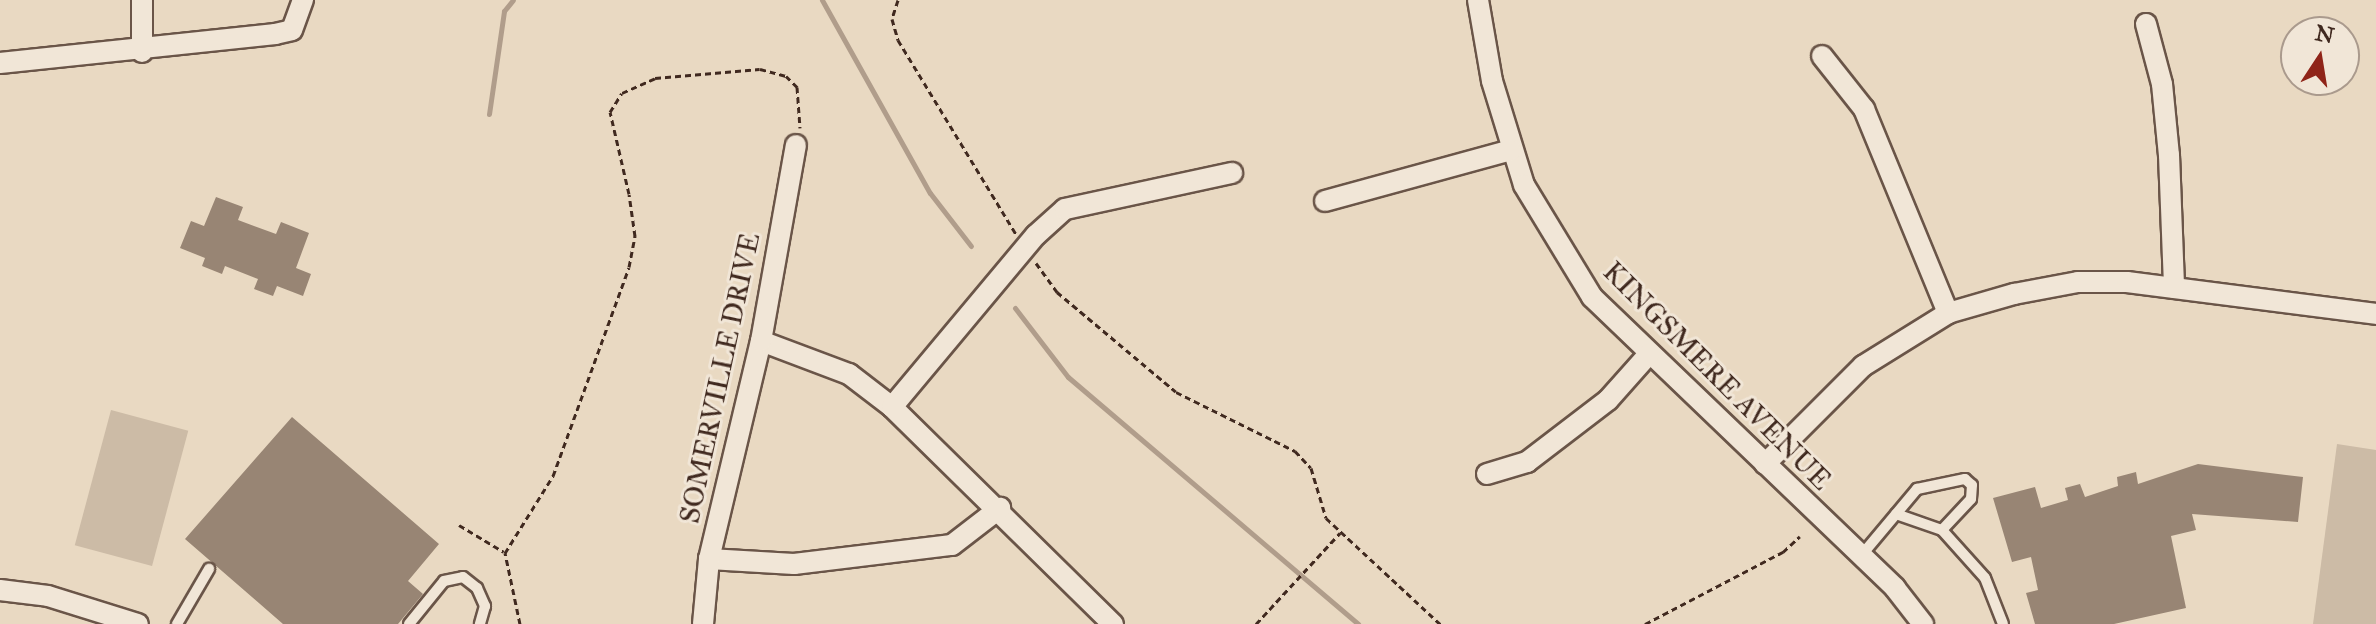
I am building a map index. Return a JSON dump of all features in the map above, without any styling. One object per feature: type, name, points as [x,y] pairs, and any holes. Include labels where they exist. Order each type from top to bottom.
[{"type":"street","points":[[142,0],[142,52]]},
{"type":"street","points":[[0,63],[142,52],[292,30],[303,0]]},
{"type":"street","name":"KINGSMERE AVENUE","points":[[1478,0],[1511,150],[1543,222],[1592,297],[1895,588],[1923,624]]},
{"type":"street","points":[[2146,24],[2162,84],[2169,155],[2174,288]]},
{"type":"street","points":[[1822,56],[1864,109],[1948,313]]},
{"type":"street","name":"SOMERVILLE DRIVE","points":[[703,624],[709,559],[761,341],[796,145]]},
{"type":"street","points":[[1325,201],[1511,150]]},
{"type":"street","points":[[892,407],[1025,249],[1065,209],[1232,173]]},
{"type":"street","points":[[1765,464],[1863,366],[1948,313],[2078,282],[2174,288],[2376,314]]},
{"type":"street","points":[[761,341],[849,374],[892,407],[1000,508],[1113,624]]},
{"type":"street","points":[[1487,474],[1527,462],[1608,400],[1649,354]]},
{"type":"street","points":[[709,559],[794,564],[952,545],[1000,508]]},
{"type":"street","points":[[0,590],[48,596],[138,624]]},
{"type":"lane","points":[[1860,557],[1917,489],[1965,479],[1972,485],[1971,499],[1942,530]]},
{"type":"lane","points":[[1896,514],[1942,530],[1985,578],[2003,624]]},
{"type":"lane","points":[[177,624],[209,569]]},
{"type":"lane","points":[[409,624],[444,581],[463,577],[477,588],[485,606],[480,624]]},
{"type":"path","points":[[898,0],[892,19],[898,40],[1025,249],[1057,292],[1176,392],[1295,451],[1311,468],[1326,518],[1440,624]]},
{"type":"path","points":[[520,624],[505,553],[553,476],[629,267],[635,236],[610,112],[622,93],[655,78],[728,68],[786,76],[797,87],[803,116],[796,145]]},
{"type":"path","points":[[459,525],[505,553]]},
{"type":"path","points":[[1256,624],[1293,589],[1340,533]]},
{"type":"path","points":[[1645,624],[1783,552],[1800,536]]},
{"type":"shaded area","points":[[111,410],[188,431],[152,566],[75,545]]},
{"type":"shaded area","points":[[2337,444],[2376,450],[2376,624],[2313,624]]},
{"type":"building","points":[[216,197],[243,207],[238,220],[276,234],[281,222],[309,233],[296,268],[311,274],[303,296],[277,286],[273,296],[254,289],[258,279],[225,266],[222,274],[202,266],[205,258],[180,248],[191,221],[204,226]]},
{"type":"building","points":[[292,417],[439,544],[408,581],[423,594],[398,624],[283,624],[185,539]]},
{"type":"building","points":[[2198,464],[2303,477],[2298,522],[2192,514],[2196,530],[2171,536],[2186,608],[2114,624],[2035,624],[2026,593],[2038,590],[2031,557],[2012,562],[1993,498],[2035,487],[2041,508],[2068,500],[2065,488],[2080,484],[2085,497],[2118,486],[2117,477],[2136,472],[2138,484]]},
{"type":"waterway","points":[[489,114],[504,11],[513,0]]},
{"type":"waterway","points":[[822,0],[930,193],[971,246]]},
{"type":"waterway","points":[[1015,308],[1068,377],[1358,624]]}]
